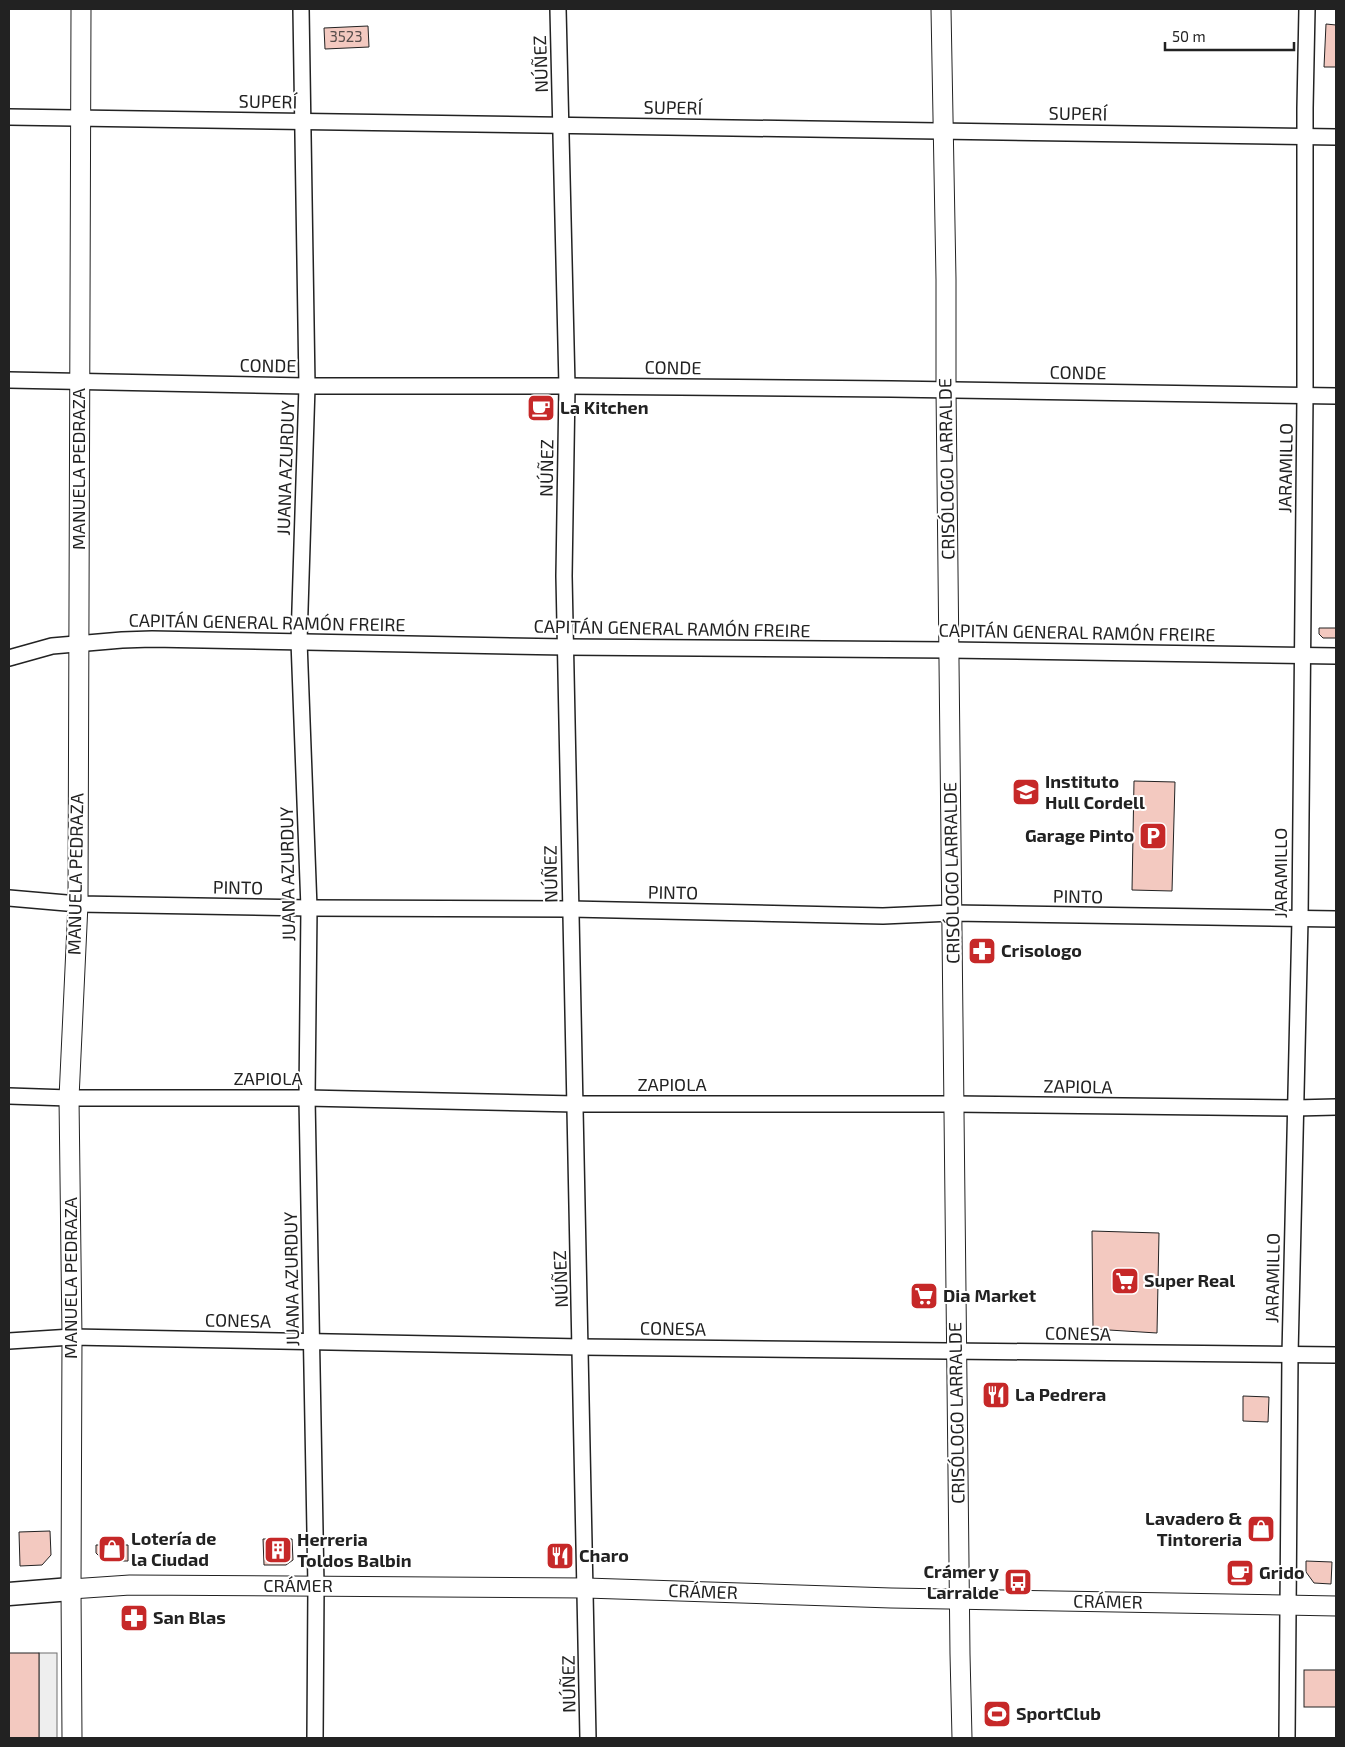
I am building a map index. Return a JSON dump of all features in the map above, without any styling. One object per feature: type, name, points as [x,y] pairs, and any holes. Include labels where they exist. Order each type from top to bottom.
[{"type":"main road","points":[[9,1594],[71,1589]]},
{"type":"street","name":"MANUELA PEDRAZA","points":[[72,1738],[72,1337],[69,1098],[78,904],[81,9]]},
{"type":"street","name":"JUANA AZURDUY","points":[[301,9],[307,386],[299,641],[309,908],[307,1098],[316,1586],[315,1738]]},
{"type":"street","name":"NÚÑEZ","points":[[558,9],[567,386],[564,576],[588,1738]]},
{"type":"street","name":"CRISÓLOGO LARRALDE","points":[[941,9],[944,130],[948,650],[962,1738]]},
{"type":"street","name":"JARAMILLO","points":[[1288,1738],[1290,1355],[1300,919],[1307,9]]},
{"type":"street","name":"SUPERÍ","points":[[9,117],[1336,137]]},
{"type":"street","name":"CONDE","points":[[9,380],[307,386],[567,386],[1336,396]]},
{"type":"street","name":"CAPITÁN GENERAL RAMÓN FREIRE","points":[[9,658],[52,646],[122,640],[1336,656]]},
{"type":"street","name":"PINTO","points":[[9,898],[78,904],[309,908],[571,909],[883,916],[952,913],[1336,920]]},
{"type":"street","name":"ZAPIOLA","points":[[9,1096],[69,1098],[307,1098],[574,1104],[1336,1107]]},
{"type":"street","name":"CONESA","points":[[9,1341],[72,1337],[581,1347],[1336,1355]]},
{"type":"street","name":"CRÁMER","points":[[71,1589],[130,1585],[586,1588],[959,1599],[1336,1606]]},
{"type":"shaded area","points":[[39,1653],[57,1653],[57,1738],[39,1738]]},
{"type":"building","points":[[1326,24],[1336,25],[1336,67],[1324,67]]},
{"type":"building","points":[[368,26],[369,47],[325,49],[324,28]]},
{"type":"building","points":[[1319,628],[1336,628],[1336,638],[1323,638],[1319,634]]},
{"type":"building","name":"Garage Pinto","points":[[1134,781],[1175,782],[1172,891],[1132,890]]},
{"type":"building","name":"Super Real","points":[[1092,1231],[1159,1233],[1157,1333],[1093,1329]]},
{"type":"building","points":[[1243,1396],[1269,1397],[1268,1422],[1243,1421]]},
{"type":"building","points":[[50,1531],[51,1555],[42,1565],[20,1566],[19,1532]]},
{"type":"building","name":"Herreria Toldos Balbin","points":[[263,1539],[292,1539],[293,1560],[286,1565],[264,1565]]},
{"type":"building","name":"Lotería de la Ciudad","points":[[96,1545],[128,1545],[128,1561],[104,1561],[96,1553]]},
{"type":"building","points":[[1306,1561],[1332,1562],[1331,1584],[1314,1583],[1306,1572]]},
{"type":"building","points":[[9,1653],[39,1653],[39,1738],[9,1738]]},
{"type":"building","points":[[1304,1670],[1336,1670],[1336,1707],[1304,1707]]},
{"type":"place","name":"La Kitchen","points":[[541,408]]},
{"type":"place","name":"Instituto Hull Cordell","points":[[1026,792]]},
{"type":"place","name":"Garage Pinto","points":[[1153,836]]},
{"type":"place","name":"Crisologo","points":[[982,951]]},
{"type":"place","name":"Super Real","points":[[1125,1281]]},
{"type":"place","name":"Dia Market","points":[[924,1296]]},
{"type":"place","name":"La Pedrera","points":[[996,1395]]},
{"type":"place","name":"Lavadero & Tintoreria","points":[[1261,1529]]},
{"type":"place","name":"Lotería de la Ciudad","points":[[112,1549]]},
{"type":"place","name":"Herreria Toldos Balbin","points":[[278,1550]]},
{"type":"place","name":"Charo","points":[[560,1556]]},
{"type":"place","name":"Grido","points":[[1240,1573]]},
{"type":"place","name":"Crámer y Larralde","points":[[1018,1582]]},
{"type":"place","name":"San Blas","points":[[134,1618]]},
{"type":"place","name":"SportClub","points":[[997,1714]]}]
